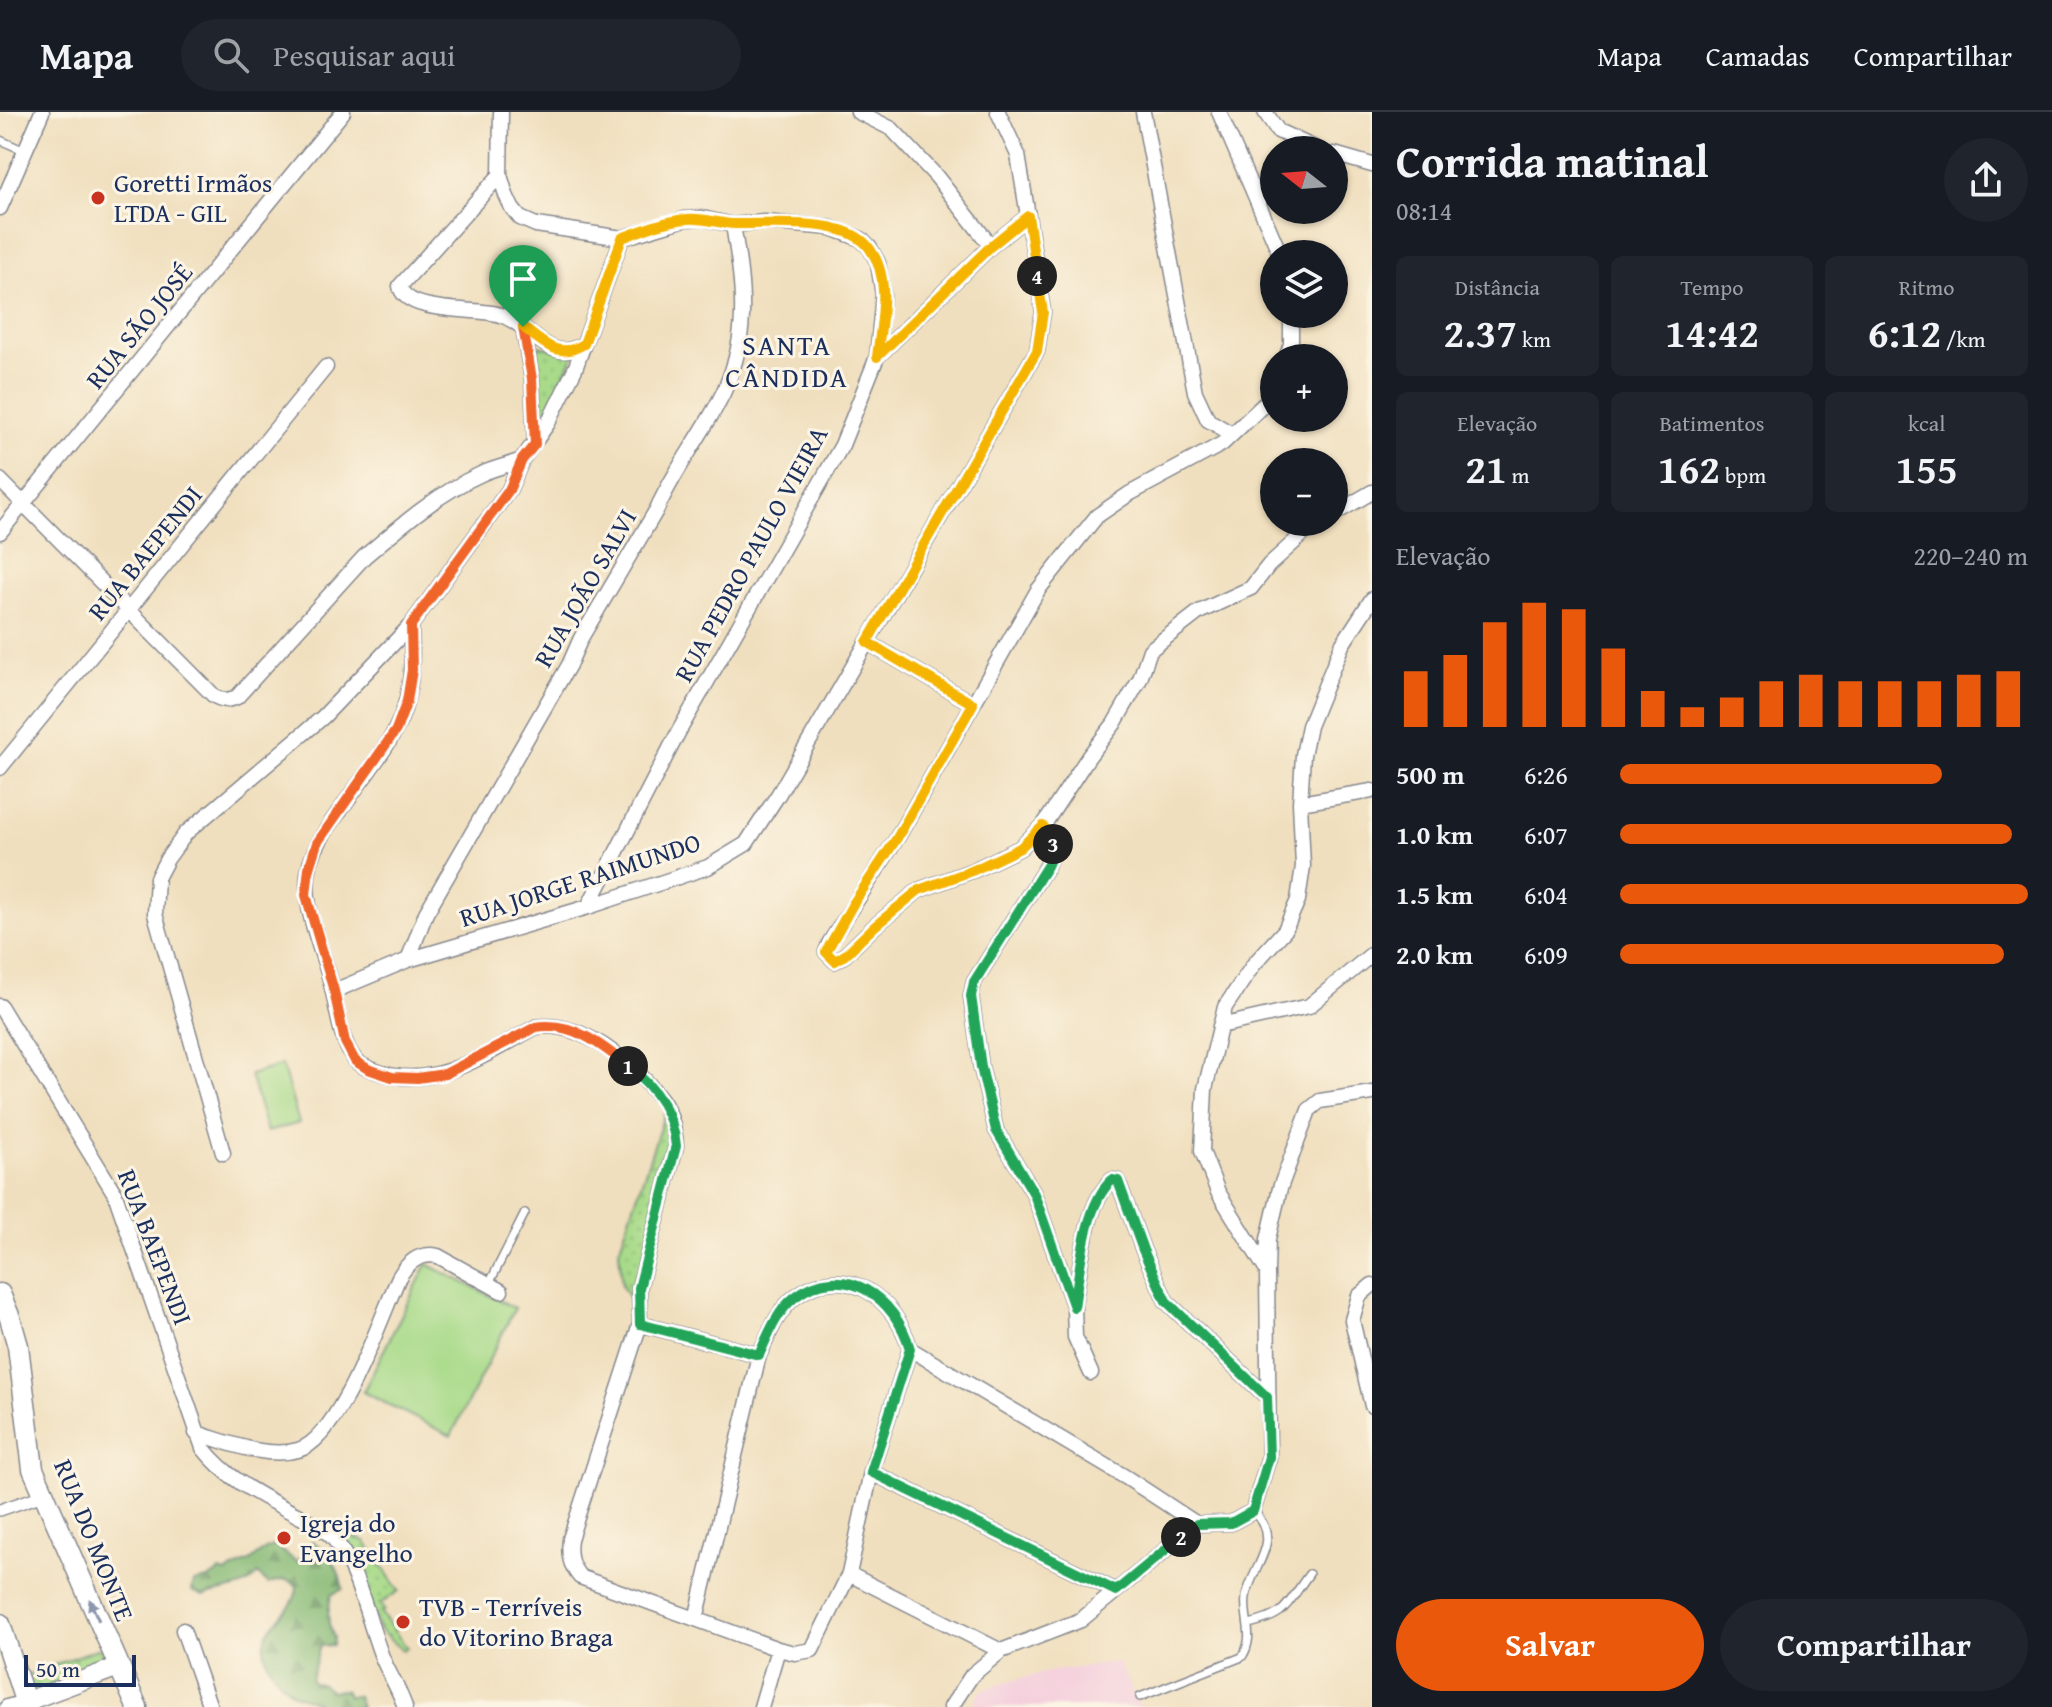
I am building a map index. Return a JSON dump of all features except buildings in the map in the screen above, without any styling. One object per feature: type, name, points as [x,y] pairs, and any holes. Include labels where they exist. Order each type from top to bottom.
[{"type":"main road","name":"RUA DO MONTE","points":[[0,1294],[18,1346],[33,1469],[137,1707]]},
{"type":"main road","points":[[0,1624],[20,1705]]},
{"type":"street","points":[[0,208],[42,112]]},
{"type":"street","name":"RUA SÃO JOSÉ","points":[[0,532],[343,112]]},
{"type":"street","name":"RUA PEDRO PAULO VIEIRA","points":[[501,112],[500,175],[512,208],[520,218],[536,225],[622,238],[685,219],[702,218],[733,225],[764,222],[831,228],[861,239],[870,248],[878,263],[883,295],[877,357],[842,445],[679,731],[588,907]]},
{"type":"street","points":[[858,112],[892,129],[936,176],[991,246]]},
{"type":"street","name":"RUA JORGE RAIMUNDO","points":[[334,991],[408,960],[588,907],[708,867],[746,844],[778,795],[1037,351],[1043,312],[1028,216],[1018,155],[998,112]]},
{"type":"street","points":[[1143,112],[1195,392],[1208,420],[1232,434]]},
{"type":"street","points":[[1219,112],[1274,240]]},
{"type":"street","points":[[1265,112],[1278,131],[1289,136]]},
{"type":"street","points":[[1348,158],[1372,165]]},
{"type":"street","points":[[500,175],[400,286],[401,292],[429,307],[497,314],[512,319],[559,352],[574,350],[584,344]]},
{"type":"street","points":[[877,357],[991,246],[1028,216]]},
{"type":"street","name":"RUA JOÃO SALVI","points":[[408,960],[426,913],[666,489],[719,402],[734,369],[743,329],[744,287],[733,225]]},
{"type":"street","points":[[223,1153],[155,914],[157,878],[186,833],[323,717],[411,625],[509,490],[522,460],[535,444],[575,369],[622,238]]},
{"type":"street","points":[[523,327],[532,379],[535,444]]},
{"type":"street","name":"RUA BAEPENDI","points":[[0,768],[326,367]]},
{"type":"street","points":[[1260,408],[1222,444],[1129,494],[1097,516],[1038,590],[897,838],[826,952],[835,961],[919,890],[974,870],[1020,848],[1043,826],[1127,704],[1150,650],[1199,612],[1251,588],[1301,536]]},
{"type":"street","points":[[0,480],[213,695],[229,701],[237,697],[364,557],[385,539],[450,491],[481,474],[522,460]]},
{"type":"street","points":[[1348,506],[1372,492]]},
{"type":"street","points":[[1267,1271],[1218,1192],[1202,1151],[1205,1089],[1225,1007],[1254,964],[1285,930],[1298,900],[1303,866],[1300,803],[1303,755],[1309,726],[1342,645],[1372,599]]},
{"type":"street","points":[[411,625],[412,670],[407,701],[396,730],[317,843],[309,868],[306,895],[334,991],[345,1042],[355,1061],[392,1077],[417,1078],[445,1074],[536,1027],[552,1025],[586,1037],[611,1053],[659,1096],[675,1129],[676,1146],[639,1288],[640,1324],[570,1539],[568,1554],[573,1568],[580,1577],[778,1649],[795,1653],[812,1650],[849,1574],[871,1472],[910,1349]]},
{"type":"street","points":[[867,642],[973,704]]},
{"type":"street","points":[[1300,803],[1372,791]]},
{"type":"street","points":[[1043,826],[1053,838],[1054,850],[974,982],[971,996],[981,1067],[996,1130],[1034,1194],[1074,1307]]},
{"type":"street","points":[[1220,1026],[1309,1006],[1372,954]]},
{"type":"street","name":"RUA BAEPENDI","points":[[0,1006],[115,1194],[196,1433],[218,1467],[237,1482],[333,1538],[349,1563],[386,1668],[400,1691],[405,1707]]},
{"type":"street","points":[[696,1619],[759,1355],[775,1321],[794,1298],[811,1288],[838,1280],[875,1294],[898,1322],[910,1349],[1127,1478],[1197,1524],[1231,1523],[1253,1511],[1269,1457],[1268,1239],[1280,1188],[1309,1110],[1320,1101],[1372,1093]]},
{"type":"street","points":[[1091,1373],[1075,1337],[1074,1307],[1094,1206],[1103,1188],[1112,1180],[1118,1181],[1143,1250],[1166,1301],[1267,1397]]},
{"type":"street","points":[[196,1433],[250,1449],[300,1450],[324,1433],[341,1410],[399,1277],[410,1262],[423,1255],[438,1256],[495,1288]]},
{"type":"street","points":[[1372,1285],[1359,1296],[1352,1320],[1372,1406]]},
{"type":"street","points":[[640,1324],[759,1355]]},
{"type":"street","points":[[871,1472],[1116,1591]]},
{"type":"street","points":[[0,1510],[43,1495]]},
{"type":"street","points":[[951,1707],[972,1675],[1001,1651],[1081,1620],[1197,1524]]},
{"type":"street","points":[[849,1574],[1001,1651]]},
{"type":"street","points":[[183,1630],[210,1707]]},
{"type":"street","points":[[761,1707],[778,1649]]},
{"type":"street","points":[[20,1705],[118,1667]]},
{"type":"lane","points":[[0,140],[25,151]]},
{"type":"lane","points":[[495,1288],[525,1213]]},
{"type":"lane","points":[[1140,1697],[1242,1657],[1248,1648],[1246,1595],[1267,1545],[1262,1519],[1253,1511]]},
{"type":"lane","points":[[1249,1624],[1281,1613],[1309,1574]]},
{"type":"shaded area","points":[[1118,1662],[1140,1707],[972,1707],[979,1692],[1000,1683],[1053,1671]]},
{"type":"green space","points":[[533,344],[574,355],[540,427]]},
{"type":"green space","points":[[282,1065],[299,1123],[267,1132],[250,1075]]},
{"type":"green space","points":[[666,1110],[675,1129],[638,1314],[622,1286],[619,1250]]},
{"type":"green space","points":[[427,1264],[515,1308],[451,1436],[363,1392]]},
{"type":"green space","points":[[339,1532],[365,1541],[399,1591],[380,1604],[384,1610],[381,1613],[407,1648],[403,1651],[379,1630],[356,1559]]},
{"type":"green space","points":[[312,1541],[325,1550],[333,1561],[343,1589],[331,1595],[328,1616],[333,1645],[320,1646],[311,1679],[330,1691],[345,1690],[348,1696],[357,1696],[361,1707],[321,1707],[289,1690],[271,1669],[264,1646],[271,1627],[295,1596],[297,1586],[293,1583],[283,1580],[268,1584],[258,1574],[247,1584],[233,1589],[203,1596],[192,1591],[194,1582],[208,1579],[220,1571],[226,1573],[274,1546],[298,1562]]},
{"type":"green space","points":[[107,1645],[114,1666],[27,1698],[19,1678]]},
{"type":"place","name":"Goretti Irmãos LTDA - GIL","points":[[98,198]]},
{"type":"place","name":"Igreja do Evangelho","points":[[284,1538]]},
{"type":"place","name":"TVB - Terríveis do Vitorino Braga","points":[[403,1622]]},
{"type":"district","name":"SANTA CÂNDIDA","points":[[787,361]]},
{"type":"route","points":[[1028,216],[1043,312],[1037,351],[867,642],[973,704],[897,838],[853,904],[826,952],[835,961],[919,890],[974,870],[1020,848],[1043,826],[1053,838],[1054,850],[1047,866],[974,982],[971,996],[981,1067],[996,1130],[1034,1194],[1074,1307],[1094,1206],[1103,1188],[1112,1180],[1118,1181],[1143,1250],[1166,1301],[1267,1397],[1269,1457],[1253,1511],[1231,1523],[1197,1524],[1116,1591],[871,1472],[910,1349],[898,1322],[875,1294],[838,1280],[811,1288],[794,1298],[775,1321],[759,1355],[640,1324],[639,1288],[672,1166],[675,1129],[659,1096],[611,1053],[586,1037],[552,1025],[536,1027],[445,1074],[417,1078],[392,1077],[355,1061],[345,1042],[334,991],[306,895],[309,868],[317,843],[396,730],[407,701],[412,670],[411,625],[509,490],[522,460],[535,444],[532,379],[523,327],[559,352],[574,350],[584,344],[622,238],[685,219],[702,218],[733,225],[764,222],[831,228],[861,239],[870,248],[878,263],[883,295],[877,357],[991,246],[1028,216]]}]
